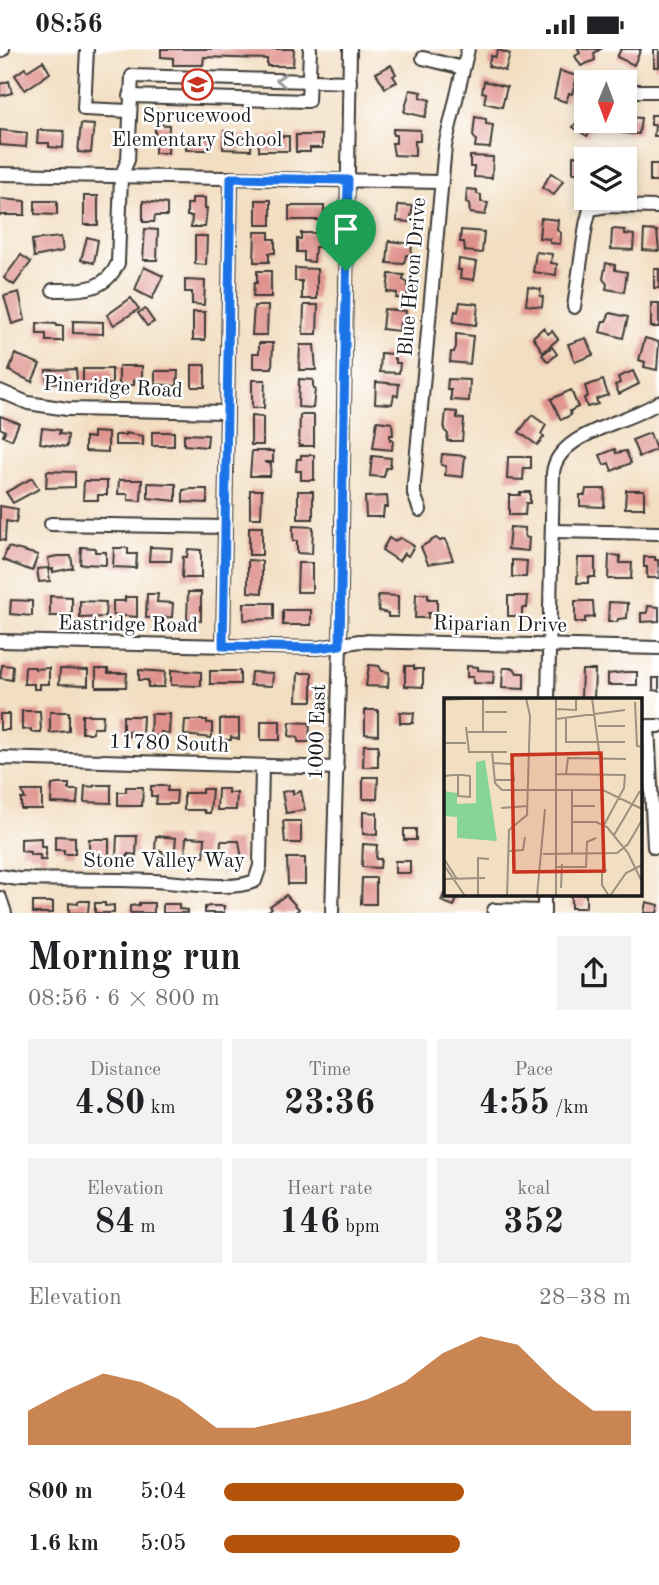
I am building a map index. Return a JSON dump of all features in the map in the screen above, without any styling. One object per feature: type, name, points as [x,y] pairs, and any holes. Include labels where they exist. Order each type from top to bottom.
[{"type":"street","points":[[87,49],[84,109],[129,111]]},
{"type":"street","points":[[130,96],[309,101],[310,49]]},
{"type":"street","name":"1000 East","points":[[332,913],[340,645],[350,49]]},
{"type":"street","name":"Blue Heron Drive","points":[[420,510],[414,484],[446,133],[468,49]]},
{"type":"street","points":[[424,58],[463,68]]},
{"type":"street","points":[[53,290],[89,290],[99,286],[114,272],[120,252],[121,176],[128,160],[131,76],[350,82]]},
{"type":"street","points":[[637,90],[659,91]]},
{"type":"street","points":[[0,174],[441,182]]},
{"type":"street","points":[[223,646],[231,178]]},
{"type":"street","points":[[574,307],[590,209],[607,206],[659,207]]},
{"type":"street","name":"Pineridge Road","points":[[0,391],[28,403],[47,407],[227,412]]},
{"type":"street","points":[[548,698],[554,467],[561,451],[576,440],[659,402]]},
{"type":"street","points":[[51,524],[225,527]]},
{"type":"street","points":[[552,531],[659,533]]},
{"type":"street","name":"Eastridge Road","points":[[0,641],[318,648],[340,645]]},
{"type":"street","name":"Riparian Drive","points":[[340,645],[360,641],[659,648]]},
{"type":"street","points":[[659,726],[648,726],[654,847],[659,847]]},
{"type":"street","name":"11780 South","points":[[0,758],[337,768]]},
{"type":"street","name":"Stone Valley Way","points":[[0,876],[18,879],[190,884],[242,885],[255,881],[260,866],[262,766]]},
{"type":"street","points":[[0,898],[5,913]]},
{"type":"street","points":[[494,910],[544,912]]},
{"type":"building","name":"Sprucewood Elementary School","points":[[161,49],[294,49],[293,66],[267,66],[267,59],[204,57],[203,65],[173,65],[173,58],[161,57]]},
{"type":"building","points":[[578,49],[601,49],[594,53],[595,60],[581,66],[575,56],[580,53]]},
{"type":"building","points":[[621,49],[641,49],[634,65],[617,57]]},
{"type":"building","points":[[654,49],[659,49],[659,67],[654,67]]},
{"type":"building","points":[[498,50],[510,54],[505,71],[488,66],[491,56],[495,57]]},
{"type":"building","points":[[43,61],[50,73],[25,90],[15,75]]},
{"type":"building","points":[[391,65],[397,82],[385,88],[376,73]]},
{"type":"building","points":[[560,71],[574,75],[572,94],[569,93],[566,102],[554,98]]},
{"type":"building","points":[[9,81],[12,93],[0,96],[0,84]]},
{"type":"building","points":[[484,81],[507,87],[502,107],[484,103]]},
{"type":"building","points":[[410,90],[422,92],[420,97],[430,100],[425,117],[404,112]]},
{"type":"building","points":[[651,115],[659,115],[659,136],[654,136],[655,125],[651,125]]},
{"type":"building","points":[[475,117],[486,119],[486,124],[493,125],[490,148],[475,147]]},
{"type":"building","points":[[637,118],[641,118],[639,134],[622,133],[637,133]]},
{"type":"building","points":[[81,124],[94,125],[91,153],[78,152]]},
{"type":"building","points":[[155,124],[169,125],[168,153],[155,153]]},
{"type":"building","points":[[393,129],[420,130],[420,141],[415,141],[415,156],[394,155],[392,143],[396,143],[396,135],[393,135]]},
{"type":"building","points":[[0,130],[27,133],[26,147],[0,145]]},
{"type":"building","points":[[38,130],[64,131],[63,148],[49,147],[49,143],[37,143]]},
{"type":"building","points":[[224,131],[233,131],[233,136],[252,136],[251,150],[223,149]]},
{"type":"building","points":[[296,135],[322,135],[322,148],[310,148],[310,152],[296,152]]},
{"type":"building","points":[[289,136],[289,151],[259,151],[259,137]]},
{"type":"building","points":[[210,138],[210,150],[186,150],[186,139]]},
{"type":"building","points":[[470,156],[493,157],[492,178],[474,177]]},
{"type":"building","points":[[650,164],[659,164],[659,182],[650,182]]},
{"type":"building","points":[[551,173],[563,181],[554,195],[542,188]]},
{"type":"building","points":[[467,189],[477,190],[477,194],[481,195],[481,202],[488,203],[485,215],[470,213],[469,204],[466,203]]},
{"type":"building","points":[[84,196],[98,196],[98,225],[84,225]]},
{"type":"building","points":[[192,198],[205,198],[205,227],[191,227],[192,216],[187,216],[187,204],[192,204]]},
{"type":"building","points":[[0,199],[25,201],[25,215],[0,215]]},
{"type":"building","points":[[256,200],[271,200],[271,225],[256,225]]},
{"type":"building","points":[[35,201],[57,201],[57,215],[35,214]]},
{"type":"building","points":[[143,201],[167,204],[167,216],[155,216],[154,222],[143,222]]},
{"type":"building","points":[[398,205],[413,206],[410,222],[397,221]]},
{"type":"building","points":[[289,206],[324,206],[324,220],[289,220]]},
{"type":"building","points":[[541,218],[558,220],[560,244],[539,238]]},
{"type":"building","points":[[145,229],[158,230],[157,260],[143,260]]},
{"type":"building","points":[[612,229],[625,230],[625,234],[634,235],[633,250],[611,249]]},
{"type":"building","points":[[461,230],[484,232],[482,253],[465,251],[464,242],[460,242]]},
{"type":"building","points":[[644,230],[657,231],[659,251],[643,250]]},
{"type":"building","points":[[255,232],[269,232],[269,239],[275,239],[275,253],[269,253],[269,262],[254,262]]},
{"type":"building","points":[[301,233],[319,233],[319,247],[315,247],[314,262],[304,261],[304,252],[297,252],[297,239],[301,239]]},
{"type":"building","points":[[195,236],[207,236],[206,265],[195,264]]},
{"type":"building","points":[[61,237],[63,251],[34,257],[32,240]]},
{"type":"building","points":[[87,237],[98,240],[94,263],[81,260]]},
{"type":"building","points":[[389,241],[412,244],[411,255],[406,255],[404,264],[387,263]]},
{"type":"building","points":[[536,252],[552,254],[551,263],[557,264],[556,275],[533,272]]},
{"type":"building","points":[[21,255],[31,262],[14,285],[4,278]]},
{"type":"building","points":[[459,259],[477,262],[474,280],[460,278]]},
{"type":"building","points":[[606,263],[615,265],[615,270],[627,272],[624,292],[606,289],[607,284],[603,279]]},
{"type":"building","points":[[144,267],[163,276],[152,299],[135,290]]},
{"type":"building","points":[[295,268],[317,269],[317,299],[302,299],[302,281],[295,281]]},
{"type":"building","points":[[654,269],[659,269],[659,288],[654,288]]},
{"type":"building","points":[[257,271],[271,271],[271,297],[253,297]]},
{"type":"building","points":[[389,274],[404,275],[403,280],[408,283],[407,299],[396,298],[397,293],[387,292]]},
{"type":"building","points":[[185,280],[205,281],[204,305],[192,304],[192,292],[185,292]]},
{"type":"building","points":[[528,287],[541,289],[542,307],[526,305]]},
{"type":"building","points":[[19,292],[25,320],[12,324],[4,296]]},
{"type":"building","points":[[131,298],[139,309],[114,325],[107,315]]},
{"type":"building","points":[[460,302],[478,304],[476,325],[453,322]]},
{"type":"building","points":[[651,303],[659,303],[659,327],[651,327]]},
{"type":"building","points":[[304,305],[318,305],[317,334],[303,334]]},
{"type":"building","points":[[254,306],[268,306],[267,335],[252,335]]},
{"type":"building","points":[[145,309],[154,322],[147,326],[138,313]]},
{"type":"building","points":[[384,309],[406,311],[405,322],[400,322],[399,331],[382,329]]},
{"type":"building","points":[[193,312],[205,312],[205,340],[193,340]]},
{"type":"building","points":[[610,313],[628,317],[623,338],[600,332],[603,321],[606,321]]},
{"type":"building","points":[[73,321],[103,322],[103,334],[73,333]]},
{"type":"building","points":[[37,323],[63,326],[63,341],[46,341],[46,334],[37,334]]},
{"type":"building","points":[[543,328],[548,334],[552,331],[558,339],[543,352],[533,337]]},
{"type":"building","points":[[456,334],[473,336],[470,364],[450,362],[451,352],[454,352],[456,347]]},
{"type":"building","points":[[586,338],[593,355],[575,362],[568,344]]},
{"type":"building","points":[[645,338],[659,342],[657,370],[644,367],[645,362],[639,360]]},
{"type":"building","points":[[259,343],[273,343],[272,368],[253,368],[253,353],[259,353]]},
{"type":"building","points":[[300,345],[314,345],[316,370],[299,370]]},
{"type":"building","points":[[552,347],[557,354],[548,362],[542,355]]},
{"type":"building","points":[[381,353],[394,354],[396,363],[400,363],[399,373],[380,372]]},
{"type":"building","points":[[15,354],[40,364],[32,382],[9,371]]},
{"type":"building","points":[[192,365],[205,365],[205,387],[192,387]]},
{"type":"building","points":[[119,366],[142,366],[142,380],[134,380],[134,385],[119,385]]},
{"type":"building","points":[[76,369],[77,382],[47,383],[46,370]]},
{"type":"building","points":[[83,369],[112,369],[112,384],[83,385]]},
{"type":"building","points":[[155,371],[178,371],[177,386],[155,384]]},
{"type":"building","points":[[633,371],[639,384],[619,394],[615,385],[620,383],[618,377]]},
{"type":"building","points":[[299,379],[313,380],[313,408],[298,407]]},
{"type":"building","points":[[448,379],[470,380],[469,401],[451,400],[451,390],[447,390]]},
{"type":"building","points":[[252,380],[265,380],[264,408],[252,408]]},
{"type":"building","points":[[603,380],[608,395],[596,399],[598,404],[587,407],[584,398],[588,396],[585,386]]},
{"type":"building","points":[[376,382],[399,384],[398,396],[394,395],[392,404],[375,403]]},
{"type":"building","points":[[571,390],[578,407],[570,411],[571,415],[561,420],[551,399]]},
{"type":"building","points":[[446,411],[457,412],[457,418],[464,419],[462,441],[447,441],[448,434],[444,430]]},
{"type":"building","points":[[300,415],[314,415],[314,446],[299,446]]},
{"type":"building","points":[[532,415],[546,425],[541,434],[544,437],[537,445],[519,432]]},
{"type":"building","points":[[0,416],[19,423],[12,440],[3,436],[5,431],[0,428]]},
{"type":"building","points":[[251,416],[263,417],[263,445],[251,445]]},
{"type":"building","points":[[377,421],[392,423],[392,450],[373,448]]},
{"type":"building","points":[[42,428],[60,430],[59,434],[68,435],[67,447],[40,443]]},
{"type":"building","points":[[93,432],[108,433],[108,452],[85,451],[85,437],[93,438]]},
{"type":"building","points":[[152,432],[174,432],[174,446],[152,446]]},
{"type":"building","points":[[125,433],[143,436],[143,445],[115,445],[115,435]]},
{"type":"building","points":[[650,433],[656,450],[639,457],[632,440]]},
{"type":"building","points":[[184,434],[208,435],[207,447],[184,445]]},
{"type":"building","points":[[615,449],[616,453],[626,451],[631,463],[612,471],[609,463],[604,465],[600,455]]},
{"type":"building","points":[[252,451],[273,451],[273,462],[264,462],[271,464],[270,476],[250,476]]},
{"type":"building","points":[[442,454],[465,456],[463,477],[445,475],[446,466],[441,465]]},
{"type":"building","points":[[301,455],[314,455],[314,480],[301,480],[301,471],[296,471],[297,459],[301,459]]},
{"type":"building","points":[[372,456],[391,458],[390,468],[386,468],[384,477],[370,476]]},
{"type":"building","points":[[508,457],[531,457],[531,468],[524,468],[523,480],[507,479]]},
{"type":"building","points":[[47,471],[75,472],[75,487],[46,488]]},
{"type":"building","points":[[32,478],[39,489],[13,503],[6,492]]},
{"type":"building","points":[[119,480],[142,480],[141,501],[128,500],[128,494],[118,494]]},
{"type":"building","points":[[84,481],[107,481],[107,495],[98,495],[98,500],[83,500]]},
{"type":"building","points":[[148,483],[176,484],[176,501],[148,498]]},
{"type":"building","points":[[207,489],[207,503],[183,502],[183,490]]},
{"type":"building","points":[[586,489],[605,489],[604,507],[580,506],[580,495],[585,495]]},
{"type":"building","points":[[250,490],[262,490],[261,518],[250,518]]},
{"type":"building","points":[[626,490],[644,490],[644,508],[625,508]]},
{"type":"building","points":[[298,491],[313,491],[313,519],[298,519]]},
{"type":"building","points":[[520,492],[530,492],[530,503],[526,503],[525,515],[509,515],[509,495],[520,495]]},
{"type":"building","points":[[387,496],[388,507],[384,507],[383,517],[366,517],[365,497]]},
{"type":"building","points":[[0,506],[18,509],[16,523],[6,521],[5,541],[0,540]]},
{"type":"building","points":[[293,526],[313,527],[312,554],[297,553],[297,541],[293,541]]},
{"type":"building","points":[[249,527],[262,527],[262,555],[249,555]]},
{"type":"building","points":[[510,527],[525,528],[525,537],[529,538],[528,551],[508,549]]},
{"type":"building","points":[[389,538],[394,541],[400,538],[414,546],[408,556],[404,553],[399,561],[382,550]]},
{"type":"building","points":[[436,538],[440,541],[445,539],[453,560],[428,564],[421,547]]},
{"type":"building","points":[[8,547],[38,555],[32,571],[3,560]]},
{"type":"building","points":[[81,547],[95,548],[95,552],[106,552],[106,565],[80,564]]},
{"type":"building","points":[[150,547],[172,548],[171,561],[149,561]]},
{"type":"building","points":[[114,548],[128,548],[128,554],[137,554],[136,568],[113,567]]},
{"type":"building","points":[[188,549],[201,550],[201,578],[182,578],[183,557],[187,557]]},
{"type":"building","points":[[609,555],[620,556],[620,563],[632,563],[631,579],[608,579]]},
{"type":"building","points":[[71,556],[73,568],[53,572],[53,569],[50,570],[48,558]]},
{"type":"building","points":[[644,557],[655,557],[655,560],[658,560],[659,578],[647,578]]},
{"type":"building","points":[[578,558],[595,558],[595,577],[588,577],[588,583],[577,583]]},
{"type":"building","points":[[248,560],[262,561],[262,593],[248,592]]},
{"type":"building","points":[[512,560],[527,561],[526,577],[512,577]]},
{"type":"building","points":[[298,563],[312,563],[312,592],[297,592]]},
{"type":"building","points":[[48,568],[50,581],[39,582],[37,569]]},
{"type":"building","points":[[188,592],[201,592],[201,621],[187,620]]},
{"type":"building","points":[[147,594],[158,594],[157,602],[173,603],[172,617],[146,618]]},
{"type":"building","points":[[416,594],[428,594],[428,599],[437,599],[437,613],[428,613],[428,618],[415,618]]},
{"type":"building","points":[[378,595],[398,596],[398,617],[388,617],[388,613],[379,611]]},
{"type":"building","points":[[50,596],[72,597],[72,616],[50,616]]},
{"type":"building","points":[[508,596],[528,596],[527,608],[522,608],[522,616],[508,616]]},
{"type":"building","points":[[125,597],[137,597],[137,617],[113,615],[113,601],[125,601]]},
{"type":"building","points":[[11,600],[32,601],[32,616],[10,614]]},
{"type":"building","points":[[80,601],[106,602],[105,617],[80,618]]},
{"type":"building","points":[[575,601],[593,601],[594,617],[585,618],[585,622],[575,622]]},
{"type":"building","points":[[609,602],[628,603],[627,618],[608,622]]},
{"type":"building","points":[[244,603],[274,603],[274,619],[244,620]]},
{"type":"building","points":[[648,606],[659,607],[659,621],[641,622],[641,613],[647,613]]},
{"type":"building","points":[[283,610],[311,610],[311,625],[283,625]]},
{"type":"building","points":[[2,665],[13,666],[12,680],[0,678]]},
{"type":"building","points":[[369,665],[379,666],[382,671],[389,672],[388,687],[366,686]]},
{"type":"building","points":[[405,666],[423,669],[423,687],[405,686]]},
{"type":"building","points":[[467,666],[494,671],[493,684],[473,683],[473,677],[467,677]]},
{"type":"building","points":[[25,667],[49,668],[49,684],[40,684],[40,689],[34,689],[34,684],[24,684]]},
{"type":"building","points":[[503,668],[514,668],[517,673],[524,673],[524,689],[502,688]]},
{"type":"building","points":[[60,669],[88,670],[88,685],[59,684]]},
{"type":"building","points":[[96,669],[108,669],[108,673],[127,673],[126,687],[96,687]]},
{"type":"building","points":[[139,670],[165,672],[164,687],[148,687],[148,680],[139,680]]},
{"type":"building","points":[[171,670],[201,672],[201,686],[171,685]]},
{"type":"building","points":[[582,670],[595,670],[594,698],[581,698]]},
{"type":"building","points":[[210,671],[240,671],[240,684],[210,684]]},
{"type":"building","points":[[251,672],[273,673],[272,686],[250,685]]},
{"type":"building","points":[[637,672],[637,685],[608,685],[608,674]]},
{"type":"building","points":[[298,673],[312,673],[312,701],[297,701]]},
{"type":"building","points":[[653,678],[659,678],[659,691],[653,690]]},
{"type":"building","points":[[365,710],[378,710],[378,735],[365,734]]},
{"type":"building","points":[[22,711],[40,711],[41,732],[22,730]]},
{"type":"building","points":[[50,712],[69,712],[69,731],[50,733]]},
{"type":"building","points":[[400,712],[414,713],[413,723],[400,723]]},
{"type":"building","points":[[0,714],[9,714],[9,730],[0,730]]},
{"type":"building","points":[[151,714],[170,714],[169,734],[161,732],[161,736],[150,736]]},
{"type":"building","points":[[82,715],[103,715],[102,728],[93,728],[93,733],[82,733]]},
{"type":"building","points":[[123,716],[143,716],[142,737],[128,736],[129,731],[123,731]]},
{"type":"building","points":[[220,719],[239,719],[239,739],[231,737],[231,740],[220,740]]},
{"type":"building","points":[[185,720],[207,720],[207,723],[212,723],[212,738],[184,735]]},
{"type":"building","points":[[261,721],[280,721],[280,740],[261,740]]},
{"type":"building","points":[[290,722],[310,723],[309,742],[298,742],[298,737],[289,736]]},
{"type":"building","points":[[364,745],[378,745],[378,767],[363,767]]},
{"type":"building","points":[[363,777],[378,777],[377,799],[363,799]]},
{"type":"building","points":[[69,784],[69,790],[78,790],[77,804],[51,803],[52,785]]},
{"type":"building","points":[[111,785],[111,803],[84,802],[85,786]]},
{"type":"building","points":[[151,786],[168,786],[167,791],[177,791],[176,804],[156,804],[157,796],[151,796]]},
{"type":"building","points":[[126,787],[143,787],[142,806],[118,806],[118,792],[126,792]]},
{"type":"building","points":[[202,789],[212,789],[210,813],[205,813],[204,810],[184,810],[184,793],[202,793]]},
{"type":"building","points":[[218,789],[237,793],[236,810],[217,810]]},
{"type":"building","points":[[293,790],[293,794],[301,791],[305,810],[286,813],[282,792]]},
{"type":"building","points":[[22,791],[42,791],[42,809],[21,809],[21,799],[25,799]]},
{"type":"building","points":[[363,812],[377,813],[377,835],[363,834]]},
{"type":"building","points":[[283,821],[301,821],[301,843],[285,843]]},
{"type":"building","points":[[404,829],[416,829],[416,840],[404,840]]},
{"type":"building","points":[[55,836],[75,837],[75,854],[64,854],[64,850],[55,850]]},
{"type":"building","points":[[117,836],[137,836],[136,855],[116,857]]},
{"type":"building","points":[[156,836],[176,838],[174,857],[164,856],[162,851],[155,851]]},
{"type":"building","points":[[186,837],[205,838],[204,857],[196,855],[196,858],[185,858]]},
{"type":"building","points":[[41,838],[41,847],[46,847],[46,860],[40,860],[40,855],[21,851],[21,839]]},
{"type":"building","points":[[89,839],[109,839],[109,857],[89,855]]},
{"type":"building","points":[[221,841],[239,841],[242,860],[220,860]]},
{"type":"building","points":[[363,844],[377,845],[376,859],[381,859],[380,868],[362,867]]},
{"type":"building","points":[[287,858],[305,858],[305,884],[288,884]]},
{"type":"building","points":[[395,861],[410,861],[410,873],[395,873]]},
{"type":"building","points":[[362,878],[376,878],[376,904],[361,904]]},
{"type":"building","points":[[444,894],[459,895],[454,906],[441,901]]},
{"type":"building","points":[[286,895],[299,909],[295,913],[268,911],[272,908],[270,906]]},
{"type":"building","points":[[571,895],[586,895],[586,908],[571,908]]},
{"type":"building","points":[[78,901],[89,901],[88,913],[69,913],[69,903],[78,904]]},
{"type":"building","points":[[33,902],[53,902],[53,913],[33,913]]},
{"type":"building","points":[[646,902],[659,905],[657,913],[644,913]]},
{"type":"building","points":[[95,903],[114,905],[114,913],[95,913]]},
{"type":"building","points":[[154,903],[154,913],[130,913],[130,906]]},
{"type":"building","points":[[163,904],[179,904],[179,909],[187,910],[187,913],[163,913]]},
{"type":"building","points":[[224,906],[224,913],[205,913],[205,907]]},
{"type":"place","name":"Sprucewood Elementary School","points":[[197,84]]},
{"type":"route","points":[[231,178],[348,180],[346,271],[340,645],[318,648],[223,646],[231,178]]}]
